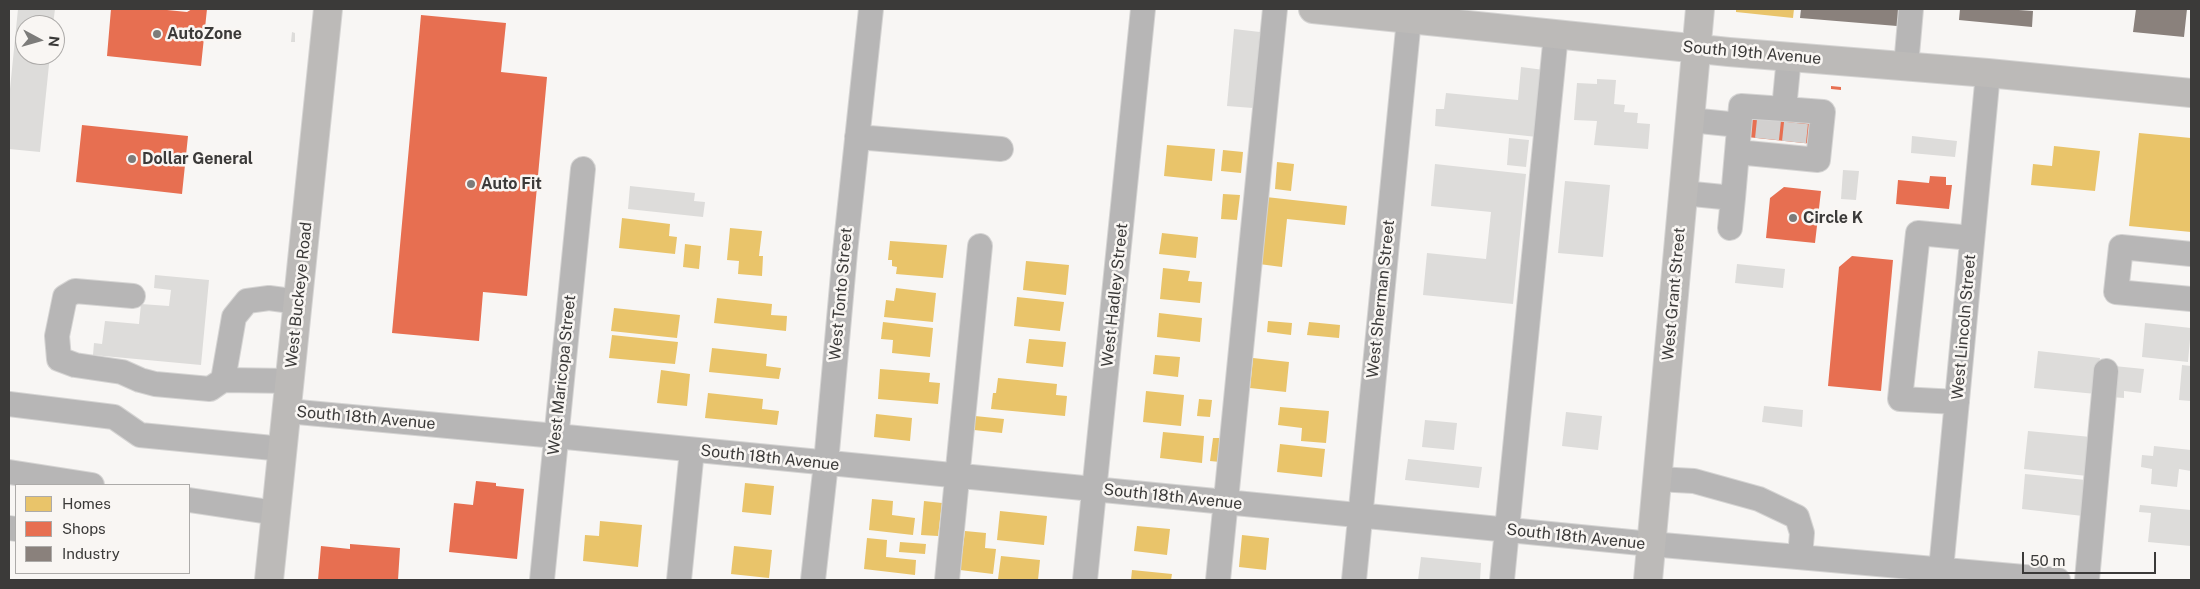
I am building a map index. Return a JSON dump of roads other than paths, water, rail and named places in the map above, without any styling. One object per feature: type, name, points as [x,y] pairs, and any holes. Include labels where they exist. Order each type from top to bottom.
[{"type":"main road","name":"West Buckeye Road","points":[[269,580],[328,9]]},
{"type":"main road","name":"South 19th Avenue","points":[[1313,9],[1369,12],[1409,19],[1454,16],[1556,34],[2191,93]]},
{"type":"main road","name":"West Grant Street","points":[[1648,580],[1700,9]]},
{"type":"street","name":"West Tonto Street","points":[[813,580],[870,9]]},
{"type":"street","name":"West Hadley Street","points":[[1085,580],[1143,9]]},
{"type":"street","points":[[1218,580],[1275,9]]},
{"type":"street","points":[[1906,66],[1911,9]]},
{"type":"street","name":"West Sherman Street","points":[[1354,580],[1409,19]]},
{"type":"street","points":[[1502,580],[1556,34]]},
{"type":"street","points":[[1782,129],[1789,57]]},
{"type":"street","name":"West Lincoln Street","points":[[1940,575],[1988,73]]},
{"type":"street","points":[[1730,228],[1741,106],[1782,129]]},
{"type":"street","points":[[1690,120],[1739,125]]},
{"type":"street","points":[[1737,152],[1782,129]]},
{"type":"street","points":[[857,137],[1001,149]]},
{"type":"street","name":"West Maricopa Street","points":[[542,580],[583,169]]},
{"type":"street","points":[[1683,193],[1733,198]]},
{"type":"street","points":[[1957,402],[1900,399],[1918,233],[1972,238]]},
{"type":"street","points":[[946,580],[980,246]]},
{"type":"street","points":[[2191,254],[2121,247],[2116,292],[2191,298]]},
{"type":"street","points":[[133,296],[75,291],[64,296],[57,336],[59,358],[75,365],[122,372],[155,384],[210,389],[223,380],[290,381]]},
{"type":"street","points":[[223,380],[234,317],[247,301],[269,298],[299,302]]},
{"type":"street","points":[[2087,580],[2106,371]]},
{"type":"street","points":[[9,404],[114,417],[140,435],[283,449]]},
{"type":"street","name":"South 18th Avenue","points":[[287,411],[1800,557],[1940,575],[2058,580]]},
{"type":"street","points":[[679,580],[692,450]]},
{"type":"street","points":[[9,472],[86,484]]},
{"type":"street","points":[[1657,479],[1694,481],[1759,499],[1797,517],[1802,534],[1800,557]]},
{"type":"street","points":[[190,500],[276,513]]},
{"type":"tunnel","points":[[1767,139],[1769,120]]},
{"type":"tunnel","points":[[1794,142],[1796,123]]},
{"type":"place","name":"AutoZone","points":[[157,34]]},
{"type":"place","name":"Dollar General","points":[[132,159]]},
{"type":"place","name":"Auto Fit","points":[[471,184]]},
{"type":"place","name":"Circle K","points":[[1793,218]]}]
